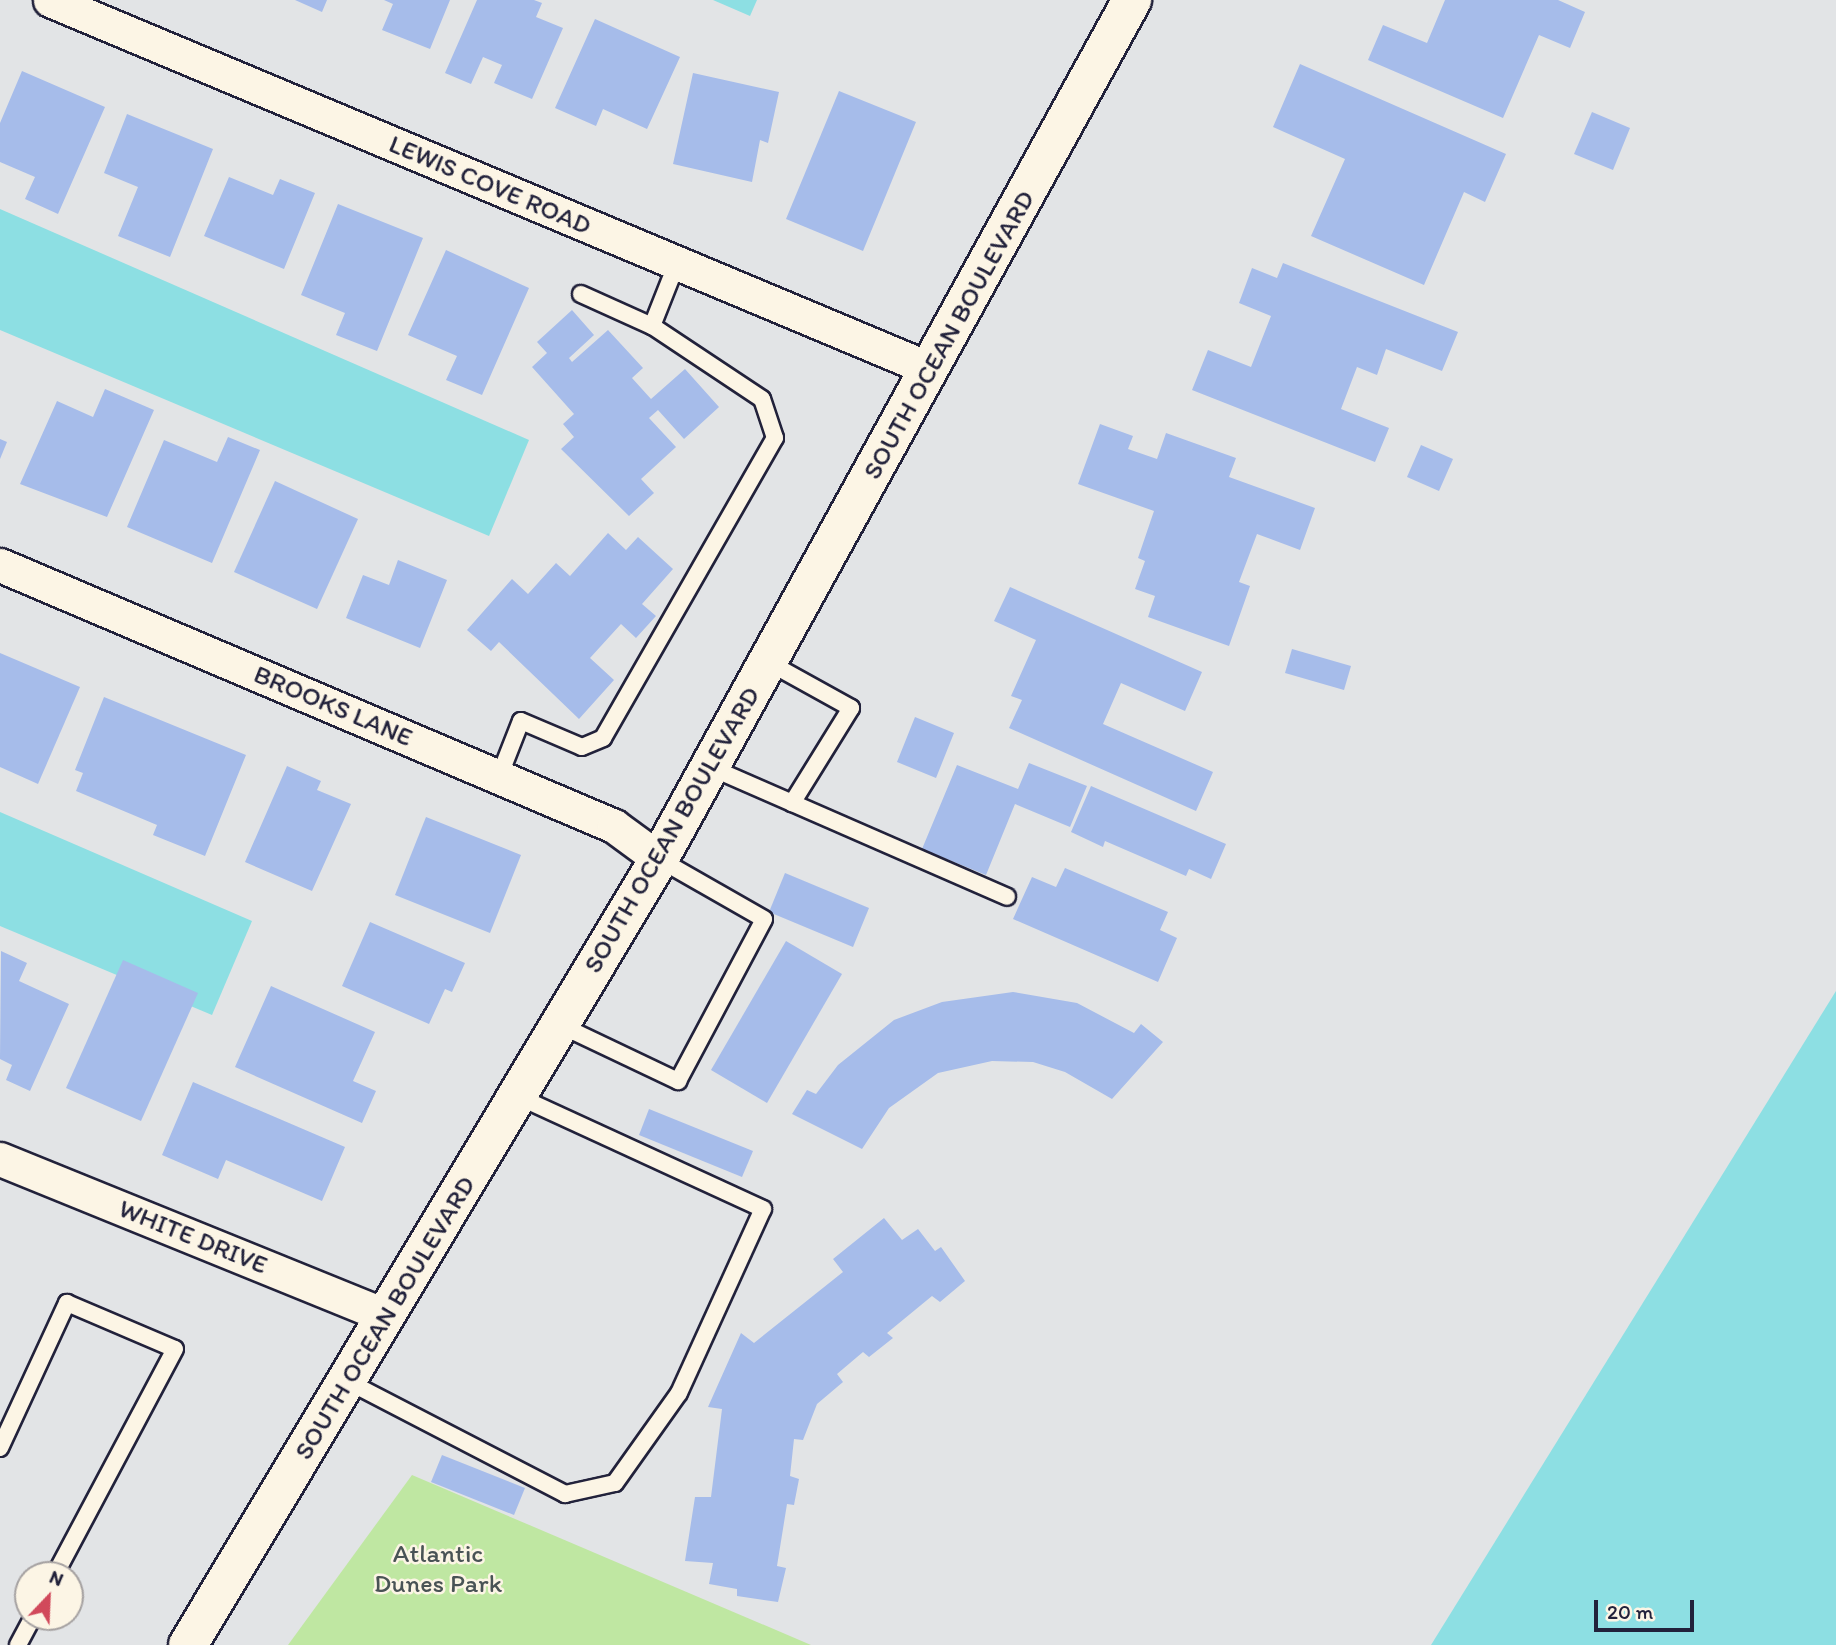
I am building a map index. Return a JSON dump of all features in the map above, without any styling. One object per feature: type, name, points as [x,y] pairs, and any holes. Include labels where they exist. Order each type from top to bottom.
[{"type":"main road","name":"SOUTH OCEAN BOULEVARD","points":[[188,1645],[659,859],[1132,0]]},
{"type":"street","name":"LEWIS COVE ROAD","points":[[50,0],[930,369]]},
{"type":"street","name":"BROOKS LANE","points":[[0,565],[614,826],[659,859]]},
{"type":"street","name":"WHITE DRIVE","points":[[0,1159],[386,1316]]},
{"type":"lane","points":[[652,326],[677,263]]},
{"type":"lane","points":[[499,777],[521,722],[582,747],[603,738],[775,438],[762,398],[652,326],[581,295]]},
{"type":"lane","points":[[768,662],[851,708],[792,803]]},
{"type":"lane","points":[[709,767],[1007,897]]},
{"type":"lane","points":[[560,1025],[678,1081],[764,919],[659,859]]},
{"type":"lane","points":[[347,1381],[565,1494],[615,1483],[679,1392],[763,1209],[517,1096]]},
{"type":"lane","points":[[0,1448],[68,1303],[175,1349],[62,1561]]},
{"type":"green space","name":"Atlantic Dunes Park","points":[[412,1475],[811,1645],[288,1645]]},
{"type":"water","points":[[713,0],[757,0],[750,16]]},
{"type":"water","points":[[0,209],[529,440],[489,536],[0,330]]},
{"type":"water","points":[[0,812],[252,921],[212,1015],[0,926]]},
{"type":"water","points":[[1836,991],[1836,1645],[1431,1645]]},
{"type":"building","points":[[295,0],[327,0],[322,12]]},
{"type":"building","points":[[384,0],[450,0],[430,49],[382,30],[393,4]]},
{"type":"building","points":[[477,0],[534,0],[542,3],[536,17],[563,28],[532,99],[494,83],[502,65],[483,57],[471,84],[445,73]]},
{"type":"building","points":[[1445,0],[1558,0],[1585,12],[1570,48],[1539,35],[1503,118],[1368,60],[1383,25],[1427,43]]},
{"type":"building","points":[[595,19],[680,57],[647,129],[603,109],[596,126],[555,108]]},
{"type":"building","points":[[1300,64],[1506,154],[1485,202],[1464,192],[1424,285],[1311,236],[1345,159],[1273,127]]},
{"type":"building","points":[[22,71],[105,107],[58,214],[25,199],[35,177],[0,162],[0,123]]},
{"type":"building","points":[[693,73],[779,92],[768,143],[760,140],[752,182],[673,164]]},
{"type":"building","points":[[839,91],[916,122],[863,251],[786,219]]},
{"type":"building","points":[[1592,112],[1630,128],[1613,170],[1574,154]]},
{"type":"building","points":[[127,114],[213,149],[170,257],[118,236],[138,187],[104,173]]},
{"type":"building","points":[[229,177],[273,195],[280,179],[315,193],[284,269],[204,236]]},
{"type":"building","points":[[338,204],[423,238],[377,351],[336,335],[345,313],[301,295]]},
{"type":"building","points":[[446,250],[529,288],[482,395],[446,380],[457,356],[408,335]]},
{"type":"building","points":[[1283,263],[1458,332],[1442,371],[1386,349],[1377,375],[1357,367],[1341,409],[1389,428],[1375,462],[1192,390],[1208,350],[1251,367],[1271,316],[1239,303],[1252,268],[1277,278]]},
{"type":"building","points":[[572,310],[594,335],[569,358],[572,362],[608,330],[643,368],[632,378],[651,399],[685,369],[719,407],[684,439],[658,410],[649,418],[676,447],[641,479],[654,493],[629,516],[561,449],[574,437],[563,424],[574,414],[532,367],[547,353],[537,342]]},
{"type":"building","points":[[105,389],[154,410],[107,517],[20,484],[57,401],[93,417]]},
{"type":"building","points":[[1100,424],[1133,436],[1128,449],[1157,459],[1166,433],[1236,458],[1229,477],[1315,508],[1300,550],[1257,534],[1239,582],[1250,586],[1229,646],[1148,617],[1155,596],[1135,589],[1145,561],[1138,558],[1154,511],[1078,484]]},
{"type":"building","points":[[228,437],[260,450],[212,563],[127,527],[164,440],[217,462]]},
{"type":"building","points":[[0,439],[7,442],[0,459]]},
{"type":"building","points":[[1421,445],[1453,459],[1439,491],[1407,477]]},
{"type":"building","points":[[275,481],[358,519],[317,609],[234,572]]},
{"type":"building","points":[[608,533],[626,550],[638,537],[673,569],[642,604],[656,616],[636,638],[621,624],[590,658],[614,680],[579,719],[499,642],[491,651],[467,630],[512,579],[528,594],[556,563],[570,576]]},
{"type":"building","points":[[398,560],[447,580],[420,648],[346,618],[363,575],[389,585]]},
{"type":"building","points":[[1010,587],[1202,672],[1185,711],[1121,683],[1103,724],[1213,772],[1196,811],[1009,728],[1022,700],[1011,696],[1036,640],[994,621]]},
{"type":"building","points":[[1292,649],[1351,666],[1344,690],[1285,673]]},
{"type":"building","points":[[0,653],[80,687],[38,784],[0,767]]},
{"type":"building","points":[[104,697],[246,755],[205,856],[153,835],[157,825],[76,791],[83,773],[75,770]]},
{"type":"building","points":[[915,717],[954,733],[936,778],[897,762]]},
{"type":"building","points":[[1029,763],[1087,786],[1070,827],[1015,804],[986,875],[922,849],[957,765],[1018,789]]},
{"type":"building","points":[[287,766],[321,781],[317,790],[351,804],[312,891],[245,862]]},
{"type":"building","points":[[1091,786],[1226,844],[1211,879],[1189,869],[1186,876],[1105,841],[1103,847],[1071,832]]},
{"type":"building","points":[[426,817],[521,855],[490,933],[395,895]]},
{"type":"building","points":[[1065,868],[1168,912],[1160,930],[1177,938],[1158,982],[1013,919],[1032,877],[1056,887]]},
{"type":"building","points":[[785,873],[869,908],[853,947],[769,912]]},
{"type":"building","points":[[370,922],[465,963],[452,992],[445,989],[429,1024],[342,986]]},
{"type":"building","points":[[786,941],[842,974],[767,1103],[711,1070]]},
{"type":"building","points":[[1,951],[27,963],[19,981],[69,1004],[30,1091],[6,1080],[12,1065],[0,1059]]},
{"type":"building","points":[[123,960],[198,993],[141,1121],[66,1088]]},
{"type":"building","points":[[271,986],[375,1032],[353,1081],[376,1091],[362,1123],[235,1067]]},
{"type":"building","points":[[1013,992],[1077,1003],[1134,1033],[1141,1024],[1163,1042],[1112,1099],[1065,1072],[1033,1062],[992,1061],[938,1073],[889,1108],[862,1149],[792,1114],[807,1090],[816,1094],[838,1065],[894,1020],[942,1002]]},
{"type":"building","points":[[193,1082],[345,1147],[322,1201],[226,1160],[218,1179],[162,1155]]},
{"type":"building","points":[[649,1109],[753,1151],[742,1177],[639,1135]]},
{"type":"building","points":[[884,1218],[902,1240],[918,1229],[935,1251],[941,1247],[965,1281],[940,1302],[932,1296],[887,1333],[893,1338],[869,1357],[863,1352],[837,1374],[843,1382],[817,1404],[803,1440],[794,1439],[790,1476],[799,1479],[794,1505],[787,1504],[777,1566],[786,1568],[778,1602],[737,1596],[737,1589],[709,1584],[713,1563],[685,1561],[695,1497],[711,1497],[722,1409],[708,1407],[741,1333],[754,1343],[843,1272],[833,1259]]},
{"type":"building","points":[[442,1455],[525,1488],[514,1515],[431,1482]]}]
